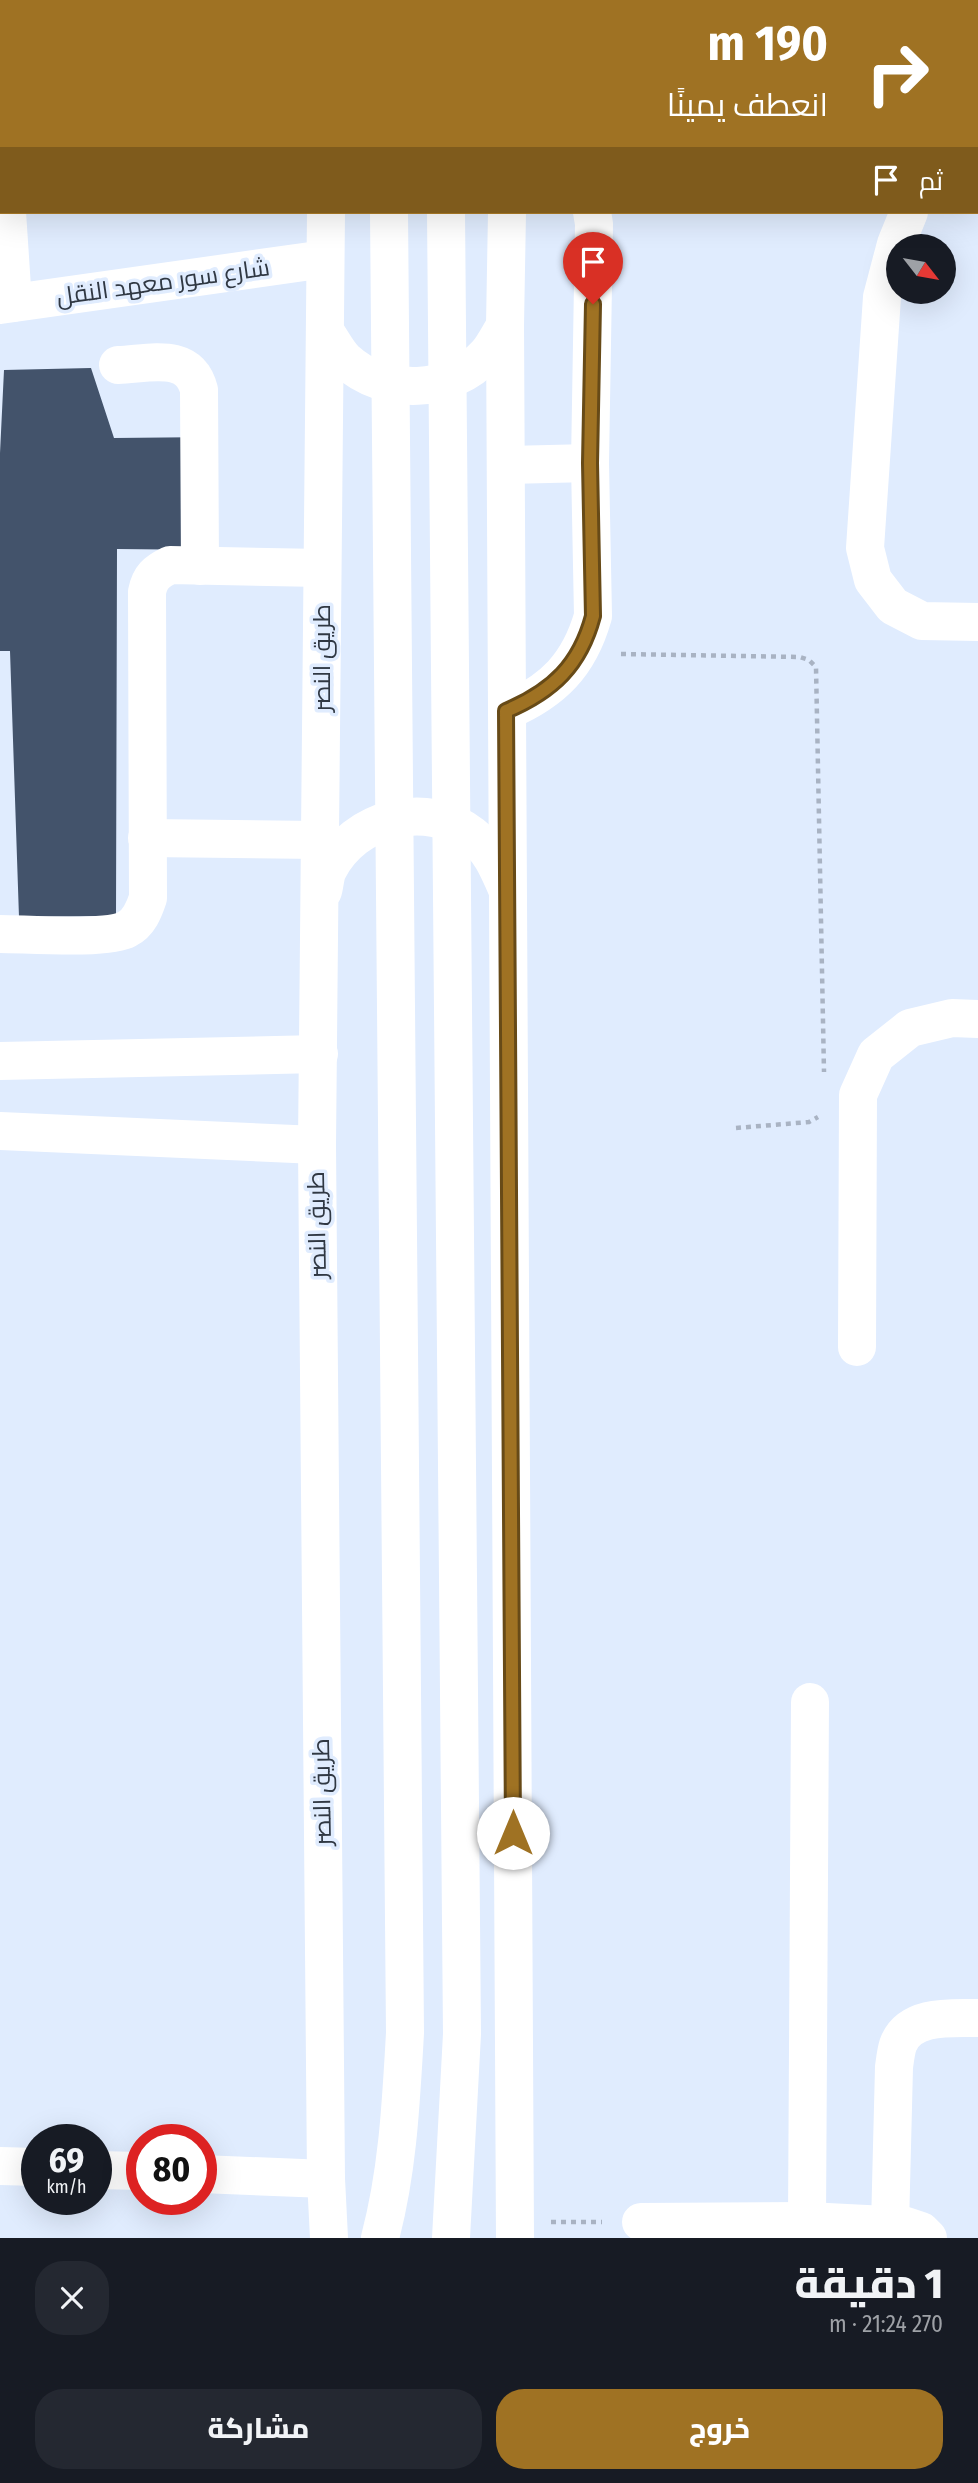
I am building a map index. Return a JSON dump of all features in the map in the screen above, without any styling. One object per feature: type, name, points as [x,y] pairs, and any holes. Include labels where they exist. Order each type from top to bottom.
[{"type":"main road","points":[[7,304],[8,214]]},
{"type":"main road","name":"طريق النصر","points":[[326,214],[317,1145],[326,2179],[330,2238]]},
{"type":"main road","points":[[380,2238],[391,2199],[399,2137],[405,2033],[389,214]]},
{"type":"main road","points":[[446,214],[462,2034],[451,2238]]},
{"type":"main road","points":[[507,214],[506,711],[515,2230]]},
{"type":"main road","points":[[506,711],[549,688],[568,669],[588,635],[593,616],[590,463],[592,214]]},
{"type":"main road","points":[[908,214],[896,244],[882,296],[865,548],[873,580],[893,606],[922,621],[978,622]]},
{"type":"main road","name":"شارع سور معهد النقل","points":[[7,304],[325,259]]},
{"type":"main road","points":[[326,333],[344,359],[370,377],[401,387],[433,385],[463,374],[488,353],[505,326]]},
{"type":"main road","points":[[118,365],[178,364],[189,369],[196,378],[199,390],[200,566]]},
{"type":"main road","points":[[506,465],[590,463]]},
{"type":"main road","points":[[0,934],[110,934],[129,929],[142,916],[148,898],[147,592],[150,579],[159,570],[170,565],[322,568]]},
{"type":"main road","points":[[320,902],[328,870],[348,842],[376,823],[409,816],[442,820],[472,835],[495,860],[508,891]]},
{"type":"main road","points":[[147,838],[320,840]]},
{"type":"main road","points":[[857,1348],[858,1095],[876,1055],[910,1028],[952,1018],[978,1019]]},
{"type":"main road","points":[[0,1061],[319,1054]]},
{"type":"main road","points":[[0,1131],[317,1145]]},
{"type":"main road","points":[[807,2221],[810,1702]]},
{"type":"main road","points":[[890,2226],[894,2067],[899,2042],[916,2024],[939,2018],[978,2018]]},
{"type":"main road","points":[[0,2166],[21,2167]]},
{"type":"main road","points":[[217,2175],[326,2179]]},
{"type":"main road","points":[[641,2222],[807,2221],[906,2226],[922,2231],[928,2238]]},
{"type":"path","points":[[579,653],[800,657],[809,660],[816,667],[824,1072]]},
{"type":"path","points":[[736,1128],[809,1122],[823,1110]]},
{"type":"path","points":[[515,2230],[641,2222]]},
{"type":"building","points":[[91,368],[114,438],[215,437],[214,550],[117,549],[116,916],[19,917],[10,651],[0,651],[0,453],[4,370]]},
{"type":"route","points":[[513,1833],[506,711],[549,688],[568,669],[588,635],[593,616],[590,463],[593,304]]}]
